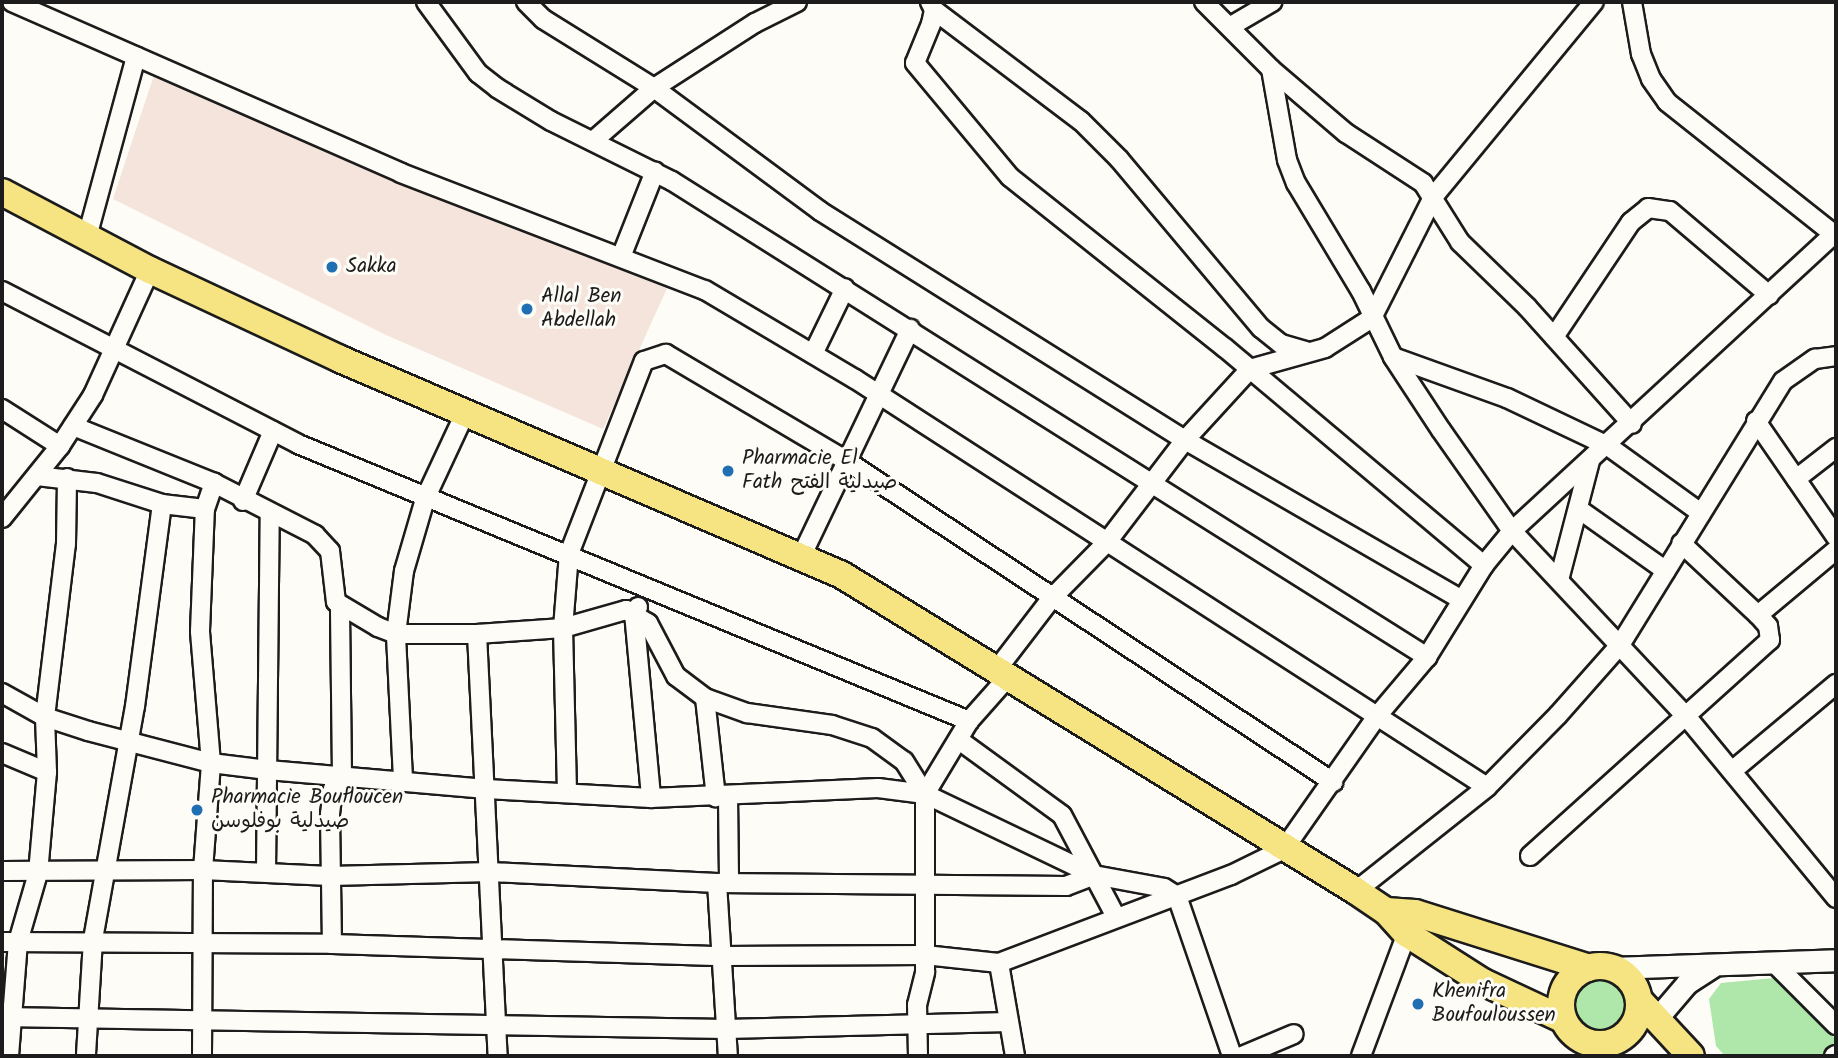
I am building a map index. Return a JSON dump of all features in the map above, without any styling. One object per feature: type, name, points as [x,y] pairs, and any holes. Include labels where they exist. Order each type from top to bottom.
[{"type":"main road","points":[[2,192],[150,270],[603,472],[842,575],[1004,672],[1386,911],[1411,923],[1600,968],[1629,980],[1679,1051]]},
{"type":"main road","points":[[1411,923],[1483,982],[1564,1020],[1577,1037],[1603,1050],[1629,1032],[1639,1012],[1648,1008]]},
{"type":"main road","points":[[1564,1020],[1565,988],[1600,968]]},
{"type":"street","points":[[12,2],[401,173],[705,290],[879,394],[1487,787]]},
{"type":"street","points":[[426,2],[478,73],[529,108],[655,172],[845,288],[1427,657]]},
{"type":"street","points":[[526,2],[572,40],[654,88],[820,211],[1185,440],[1462,600]]},
{"type":"street","points":[[593,141],[654,88],[755,23],[797,2]]},
{"type":"street","points":[[1204,2],[1231,26],[1271,69],[1346,133],[1423,183],[1460,242],[1554,337],[1632,424]]},
{"type":"street","points":[[1231,26],[1272,2]]},
{"type":"street","points":[[918,1056],[915,1027],[925,955],[925,794],[969,721],[1051,598],[1107,542],[1185,440],[1250,369],[1340,341],[1372,318],[1433,197],[1594,2]]},
{"type":"street","points":[[10,942],[93,940],[332,944],[493,952],[722,956],[925,955],[999,963],[1177,896],[1284,849],[1378,715],[1427,657],[1484,565],[1512,531],[1608,446],[1835,235],[1667,102],[1651,79],[1641,54],[1632,2]]},
{"type":"street","points":[[1311,351],[1281,344],[1261,328],[1119,159],[1081,121],[932,6],[915,63],[979,144],[1026,191],[1250,369],[1484,565]]},
{"type":"street","points":[[87,237],[136,57]]},
{"type":"street","points":[[1271,69],[1292,172],[1393,357],[1512,531],[1686,716],[1836,898]]},
{"type":"street","points":[[621,257],[655,172]]},
{"type":"street","points":[[1554,337],[1631,222],[1648,208],[1671,211],[1769,295]]},
{"type":"street","points":[[2,518],[73,426],[115,353],[150,270]]},
{"type":"street","points":[[813,354],[845,288]]},
{"type":"street","points":[[2,291],[115,353],[273,431],[425,499],[569,554],[649,592],[969,721]]},
{"type":"street","points":[[801,557],[845,460],[910,329]]},
{"type":"street","points":[[567,792],[563,628],[569,554],[644,361],[666,354],[845,460],[1333,782]]},
{"type":"street","points":[[1356,891],[1487,787],[1620,645],[1756,421],[1796,369],[1815,359],[1836,356]]},
{"type":"street","points":[[1393,357],[1507,398],[1608,446],[1701,513]]},
{"type":"street","points":[[403,779],[396,634],[404,571],[425,499],[466,411]]},
{"type":"street","points":[[3,412],[60,446]]},
{"type":"street","points":[[1756,421],[1836,537]]},
{"type":"street","points":[[73,426],[214,483],[327,545],[333,561],[333,594],[340,606],[342,775],[331,799],[332,944]]},
{"type":"street","points":[[243,501],[273,431]]},
{"type":"street","points":[[1796,479],[1836,448]]},
{"type":"street","points":[[1559,580],[1580,510],[1590,461]]},
{"type":"street","points":[[37,476],[67,478],[162,505],[205,509]]},
{"type":"street","points":[[9,1056],[7,1017],[10,942],[38,873],[47,772],[46,717],[66,544],[67,478]]},
{"type":"street","points":[[202,1056],[203,870],[211,763],[200,631],[205,509],[214,483]]},
{"type":"street","points":[[86,1056],[93,940],[127,741],[162,505]]},
{"type":"street","points":[[1580,510],[1666,571]]},
{"type":"street","points":[[266,872],[270,516]]},
{"type":"street","points":[[1530,856],[1770,640],[1768,626],[1758,615],[1681,543]]},
{"type":"street","points":[[1758,615],[1836,550]]},
{"type":"street","points":[[649,592],[634,613],[651,797]]},
{"type":"street","points":[[340,606],[396,634],[477,634],[563,628],[614,612],[634,613],[648,623],[676,676],[705,698],[747,713],[832,725],[872,738],[904,761],[925,794]]},
{"type":"street","points":[[477,634],[491,872],[498,1056]]},
{"type":"street","points":[[2,693],[46,717],[127,741],[211,763],[268,770],[403,779],[486,789],[651,797],[722,797],[878,788],[925,794],[1094,875],[1164,888],[1177,896],[1232,1056]]},
{"type":"street","points":[[1732,771],[1833,694]]},
{"type":"street","points":[[705,698],[722,797],[722,956],[728,1056]]},
{"type":"street","points":[[958,740],[1062,816],[1116,918]]},
{"type":"street","points":[[2,753],[47,772]]},
{"type":"street","points":[[2,871],[38,873],[203,870],[330,876],[491,872],[723,881],[1066,886],[1094,875]]},
{"type":"street","points":[[1361,1056],[1411,923]]},
{"type":"street","points":[[1600,968],[1776,965],[1836,960]]},
{"type":"street","points":[[999,963],[1015,1056]]},
{"type":"street","points":[[1776,965],[1836,1025]]},
{"type":"street","points":[[1648,1008],[1712,967]]},
{"type":"street","points":[[7,1017],[202,1018],[496,1027],[915,1027],[1009,1022]]},
{"type":"street","points":[[1242,1056],[1294,1034]]},
{"type":"shaded area","points":[[155,72],[444,200],[669,284],[603,429],[386,335],[113,199]]},
{"type":"green space","points":[[1600,977],[1611,979],[1620,985],[1626,994],[1626,1016],[1620,1025],[1611,1031],[1600,1033],[1589,1031],[1580,1025],[1574,1016],[1572,1005],[1574,994],[1580,985],[1589,979]]},
{"type":"green space","points":[[1774,978],[1836,1039],[1836,1046],[1826,1056],[1725,1056],[1716,1046],[1709,999],[1721,983]]},
{"type":"place","name":"Sakka","points":[[332,267]]},
{"type":"place","name":"Allal Ben Abdellah","points":[[527,309]]},
{"type":"place","name":"Pharmacie El Fath صيدلية الفتح","points":[[728,471]]},
{"type":"place","name":"Pharmacie Boufloucen صيدلية بوفلوسن","points":[[197,810]]},
{"type":"place","name":"Khenifra Boufouloussen","points":[[1418,1004]]}]
